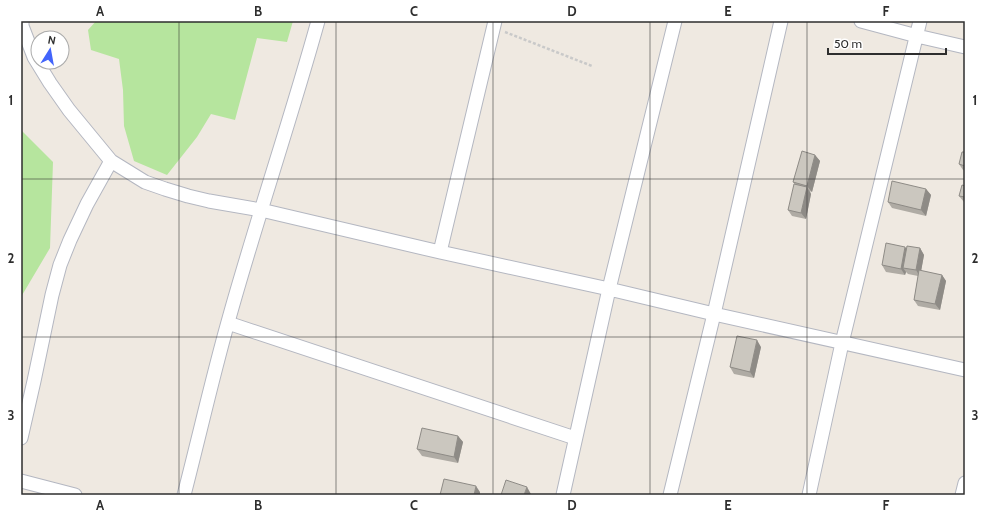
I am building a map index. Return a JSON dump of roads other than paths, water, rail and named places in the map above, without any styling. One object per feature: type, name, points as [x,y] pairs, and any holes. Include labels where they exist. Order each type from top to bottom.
[{"type":"street","points":[[184,495],[228,323],[318,21]]},
{"type":"street","points":[[563,495],[609,288],[675,21]]},
{"type":"street","points":[[670,495],[714,314],[781,21]]},
{"type":"street","points":[[861,21],[965,47]]},
{"type":"street","points":[[809,495],[842,343],[920,21]]},
{"type":"street","points":[[22,24],[34,57],[50,83],[69,110],[111,161],[145,182],[165,190],[209,201],[261,210],[440,252],[609,288],[714,314],[965,370]]},
{"type":"street","points":[[440,252],[494,24]]},
{"type":"street","points":[[21,438],[60,264],[87,204],[111,161]]},
{"type":"street","points":[[228,323],[576,438]]},
{"type":"street","points":[[21,383],[34,381]]},
{"type":"street","points":[[21,481],[74,495]]},
{"type":"street","points":[[962,495],[965,483]]}]
